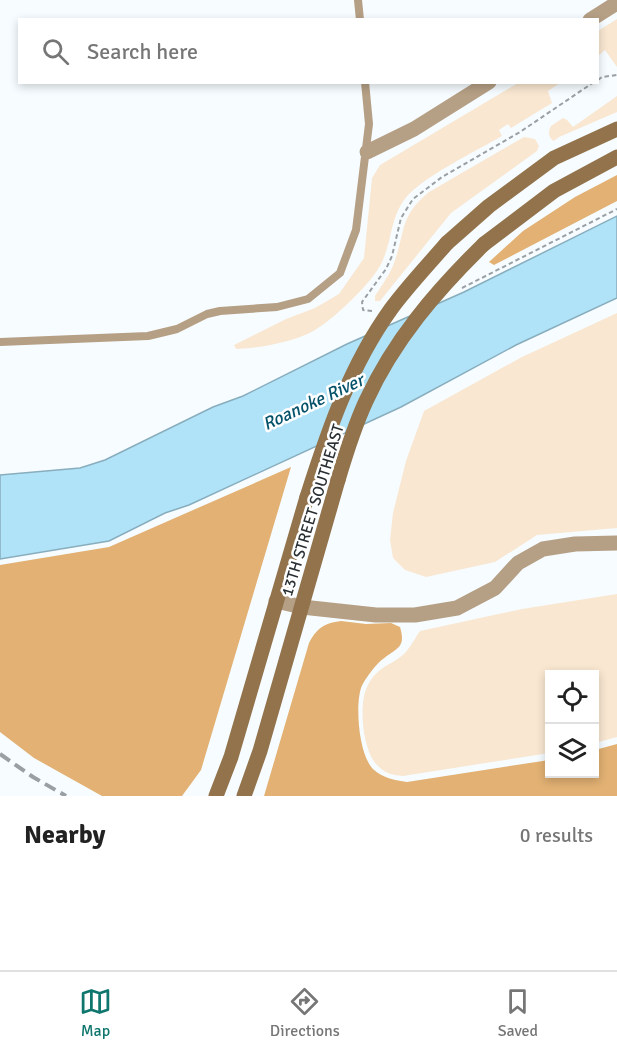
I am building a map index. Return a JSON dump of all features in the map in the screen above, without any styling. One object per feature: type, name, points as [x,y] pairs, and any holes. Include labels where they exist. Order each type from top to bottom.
[{"type":"main road","name":"13TH STREET SOUTHEAST","points":[[218,791],[231,757],[327,433],[359,361],[390,310],[447,243],[507,192],[554,158],[617,129]]},
{"type":"main road","name":"13TH STREET SOUTHEAST","points":[[244,796],[260,751],[352,436],[365,403],[391,354],[421,312],[449,279],[484,244],[554,191],[617,157]]},
{"type":"street","points":[[593,18],[617,3]]},
{"type":"street","points":[[366,152],[414,129],[486,84]]},
{"type":"street","points":[[276,601],[302,607],[376,615],[415,615],[457,608],[495,588],[518,563],[543,549],[574,544],[617,543]]},
{"type":"lane","points":[[358,0],[360,18]]},
{"type":"lane","points":[[0,342],[148,336],[164,333],[207,314],[283,306],[308,299],[340,273],[356,230],[369,124],[365,84]]},
{"type":"path","points":[[599,79],[617,75]]},
{"type":"path","points":[[363,310],[362,302],[386,269],[392,256],[400,218],[413,199],[442,177],[520,132],[592,84]]},
{"type":"path","points":[[498,269],[617,209]]},
{"type":"shaded area","points":[[617,19],[617,67],[605,50],[599,55],[599,30]]},
{"type":"shaded area","points":[[516,84],[558,84],[548,91],[552,103],[511,128],[508,124],[499,130],[502,136],[440,171],[409,194],[398,210],[382,262],[371,279],[343,308],[315,330],[298,338],[265,346],[236,349],[234,345],[286,319],[315,308],[339,294],[364,258],[372,178],[380,165]]},
{"type":"shaded area","points":[[617,96],[617,112],[554,141],[551,138],[549,132],[551,126],[563,118],[573,127]]},
{"type":"shaded area","points":[[524,137],[535,139],[539,146],[537,151],[451,213],[380,301],[375,301],[375,296],[394,263],[408,217],[419,201],[429,192]]},
{"type":"shaded area","points":[[617,175],[617,201],[494,265],[489,262],[523,231],[575,197]]},
{"type":"shaded area","points":[[617,313],[617,528],[537,535],[495,562],[426,577],[405,570],[393,558],[390,540],[393,513],[406,461],[424,411],[522,357]]},
{"type":"shaded area","points":[[291,467],[201,770],[182,796],[102,796],[34,758],[0,732],[0,565],[109,547]]},
{"type":"shaded area","points":[[617,594],[617,737],[599,742],[599,670],[545,670],[545,754],[403,776],[393,775],[378,766],[369,751],[363,716],[364,695],[375,675],[404,654],[420,631],[522,609]]},
{"type":"shaded area","points":[[341,621],[366,624],[391,623],[400,627],[401,643],[374,668],[361,688],[359,696],[358,718],[361,742],[368,762],[380,775],[407,782],[545,761],[545,778],[599,778],[599,749],[617,744],[617,796],[264,796],[309,643],[322,627]]},
{"type":"water","name":"Roanoke River","points":[[617,216],[617,298],[516,345],[401,407],[189,505],[165,513],[109,541],[0,559],[0,475],[80,468],[105,460],[213,407],[243,396],[347,344],[464,292]]},
{"type":"railway","points":[[0,754],[66,796]]}]
